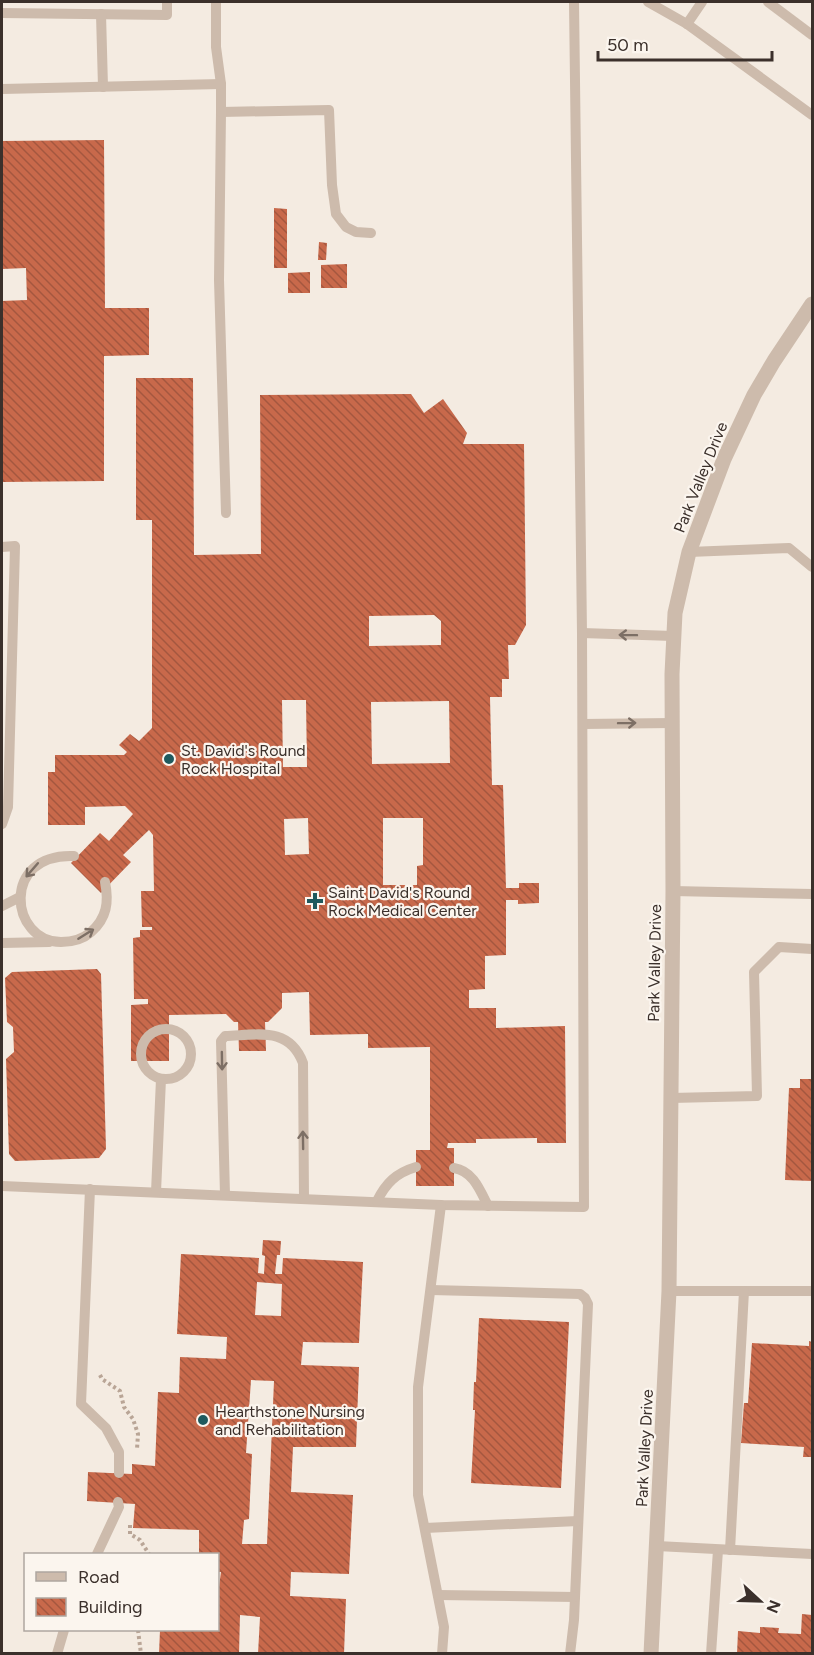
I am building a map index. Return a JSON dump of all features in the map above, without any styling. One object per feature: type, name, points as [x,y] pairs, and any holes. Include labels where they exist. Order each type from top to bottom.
[{"type":"street","name":"Park Valley Drive","points":[[651,1653],[669,1291],[673,891],[672,723],[675,613],[689,552],[724,459],[754,395],[813,304]]},
{"type":"lane","points":[[2,14],[167,15],[167,2]]},
{"type":"lane","points":[[216,2],[216,47],[221,84],[219,280],[226,513]]},
{"type":"lane","points":[[2,1186],[441,1205],[584,1208],[583,724],[574,2]]},
{"type":"lane","points":[[648,2],[687,24],[813,115]]},
{"type":"lane","points":[[687,24],[702,2]]},
{"type":"lane","points":[[768,2],[813,35]]},
{"type":"lane","points":[[101,14],[103,87]]},
{"type":"lane","points":[[2,89],[221,84]]},
{"type":"lane","points":[[221,112],[329,110],[332,185],[336,214],[346,227],[357,232],[371,233]]},
{"type":"lane","points":[[2,547],[15,546],[6,717],[8,807],[2,824]]},
{"type":"lane","points":[[689,552],[789,548],[813,567]]},
{"type":"lane","points":[[582,633],[674,636]]},
{"type":"lane","points":[[583,724],[672,723]]},
{"type":"lane","points":[[56,942],[42,937],[29,926],[22,913],[20,897],[22,885],[29,872],[40,861],[58,855],[74,856]]},
{"type":"lane","points":[[2,943],[71,942],[86,936],[98,926],[105,913],[108,897],[105,882]]},
{"type":"lane","points":[[673,891],[813,894]]},
{"type":"lane","points":[[2,906],[20,897]]},
{"type":"lane","points":[[671,1098],[757,1096],[754,972],[779,947],[813,949]]},
{"type":"lane","points":[[168,1029],[183,1035],[191,1047],[192,1055],[187,1069],[182,1074],[176,1078],[161,1079],[147,1070],[141,1055],[146,1039],[152,1033],[168,1029]]},
{"type":"lane","points":[[225,1195],[221,1041],[225,1035],[275,1035],[292,1044],[303,1063],[304,1199]]},
{"type":"lane","points":[[156,1192],[161,1079]]},
{"type":"lane","points":[[377,1201],[384,1186],[400,1172],[416,1167]]},
{"type":"lane","points":[[454,1168],[463,1170],[475,1180],[488,1206]]},
{"type":"lane","points":[[90,1190],[81,1404],[106,1428],[115,1444],[119,1452],[119,1473]]},
{"type":"lane","points":[[441,1205],[418,1387],[418,1495],[444,1627],[442,1653]]},
{"type":"lane","points":[[431,1290],[580,1294],[588,1304],[575,1597],[570,1653]]},
{"type":"lane","points":[[669,1291],[813,1291]]},
{"type":"lane","points":[[711,1653],[724,1550],[744,1291]]},
{"type":"lane","points":[[98,1553],[119,1507],[118,1502]]},
{"type":"lane","points":[[425,1528],[578,1521]]},
{"type":"lane","points":[[657,1546],[813,1554]]},
{"type":"lane","points":[[438,1595],[575,1597]]},
{"type":"lane","points":[[57,1653],[63,1631]]},
{"type":"path","points":[[97,1369],[102,1379],[120,1391],[124,1407],[133,1419],[138,1434],[136,1454]]},
{"type":"path","points":[[130,1524],[130,1534],[140,1540],[148,1553]]},
{"type":"path","points":[[138,1631],[141,1653]]},
{"type":"building","points":[[104,140],[105,308],[149,308],[149,355],[104,356],[104,481],[2,482],[2,301],[27,300],[26,268],[2,269],[2,141]]},
{"type":"building","points":[[274,208],[287,209],[287,268],[274,268]]},
{"type":"building","points":[[319,242],[327,243],[326,260],[318,260]]},
{"type":"building","points":[[347,264],[347,288],[321,288],[321,265]]},
{"type":"building","points":[[310,272],[310,293],[288,293],[288,273]]},
{"type":"building","name":"St. David's Round Rock Hospital","points":[[136,378],[193,378],[194,555],[261,554],[260,395],[411,394],[424,413],[443,399],[467,433],[463,444],[524,444],[526,625],[515,645],[508,645],[509,679],[502,679],[502,697],[490,697],[492,785],[503,785],[506,888],[519,888],[519,883],[539,883],[539,903],[518,904],[518,900],[506,900],[506,955],[485,956],[485,989],[469,990],[469,1008],[496,1008],[496,1028],[565,1026],[566,1143],[537,1143],[537,1138],[476,1139],[476,1143],[448,1143],[447,1148],[454,1148],[454,1186],[416,1186],[416,1150],[430,1150],[430,1047],[368,1048],[368,1034],[310,1035],[309,992],[282,993],[282,1008],[268,1022],[265,1022],[266,1051],[239,1051],[238,1022],[234,1022],[226,1014],[169,1015],[169,1061],[131,1061],[131,1005],[148,1004],[148,999],[134,999],[133,938],[140,937],[140,930],[152,930],[152,927],[142,927],[141,891],[154,891],[153,835],[149,830],[123,855],[131,862],[101,893],[71,863],[100,833],[109,841],[133,814],[125,806],[85,807],[85,825],[48,825],[48,772],[55,772],[55,755],[124,755],[127,752],[119,745],[130,734],[139,741],[152,728],[152,520],[136,520]],"holes":[[[434,615],[441,621],[441,645],[369,646],[369,616]],[[282,700],[306,700],[307,767],[283,767]],[[449,701],[450,763],[372,764],[371,702]],[[308,818],[309,854],[285,855],[284,819]],[[383,818],[423,818],[423,865],[417,866],[417,885],[383,885]]]},
{"type":"building","points":[[97,969],[101,974],[106,1149],[99,1158],[15,1161],[9,1154],[6,1059],[14,1052],[13,1027],[7,1022],[5,978],[12,972]]},
{"type":"building","points":[[800,1079],[812,1079],[812,1181],[785,1180],[789,1088],[800,1088]]},
{"type":"building","name":"Hearthstone Nursing and Rehabilitation","points":[[263,1240],[281,1241],[275,1274],[282,1274],[283,1258],[363,1262],[359,1343],[303,1342],[301,1365],[359,1367],[356,1447],[293,1447],[291,1492],[353,1495],[349,1574],[291,1572],[290,1596],[346,1599],[344,1654],[258,1654],[260,1617],[240,1615],[239,1654],[159,1654],[160,1631],[219,1631],[221,1572],[219,1572],[219,1553],[199,1553],[199,1530],[133,1528],[135,1504],[87,1501],[88,1472],[132,1474],[132,1464],[155,1466],[158,1392],[179,1393],[180,1357],[226,1359],[227,1337],[177,1334],[181,1254],[259,1258],[258,1273],[264,1274],[265,1256],[262,1255]],"holes":[[[257,1282],[282,1284],[281,1316],[255,1315]],[[251,1380],[274,1381],[267,1544],[242,1544],[244,1520],[249,1519],[252,1454],[246,1453]]]},
{"type":"building","points":[[479,1318],[569,1322],[561,1488],[471,1483],[475,1410],[473,1410],[474,1382],[476,1382]]},
{"type":"building","points":[[809,1341],[812,1342],[812,1457],[803,1457],[804,1447],[741,1443],[744,1403],[748,1403],[752,1343],[809,1346]]},
{"type":"building","points":[[802,1614],[812,1615],[812,1654],[737,1654],[738,1631],[760,1633],[760,1627],[779,1628],[778,1633],[801,1634]]},
{"type":"place","name":"St. David's Round Rock Hospital","points":[[169,759]]},
{"type":"place","name":"Saint David's Round Rock Medical Center","points":[[315,901]]},
{"type":"place","name":"Hearthstone Nursing and Rehabilitation","points":[[203,1420]]}]
